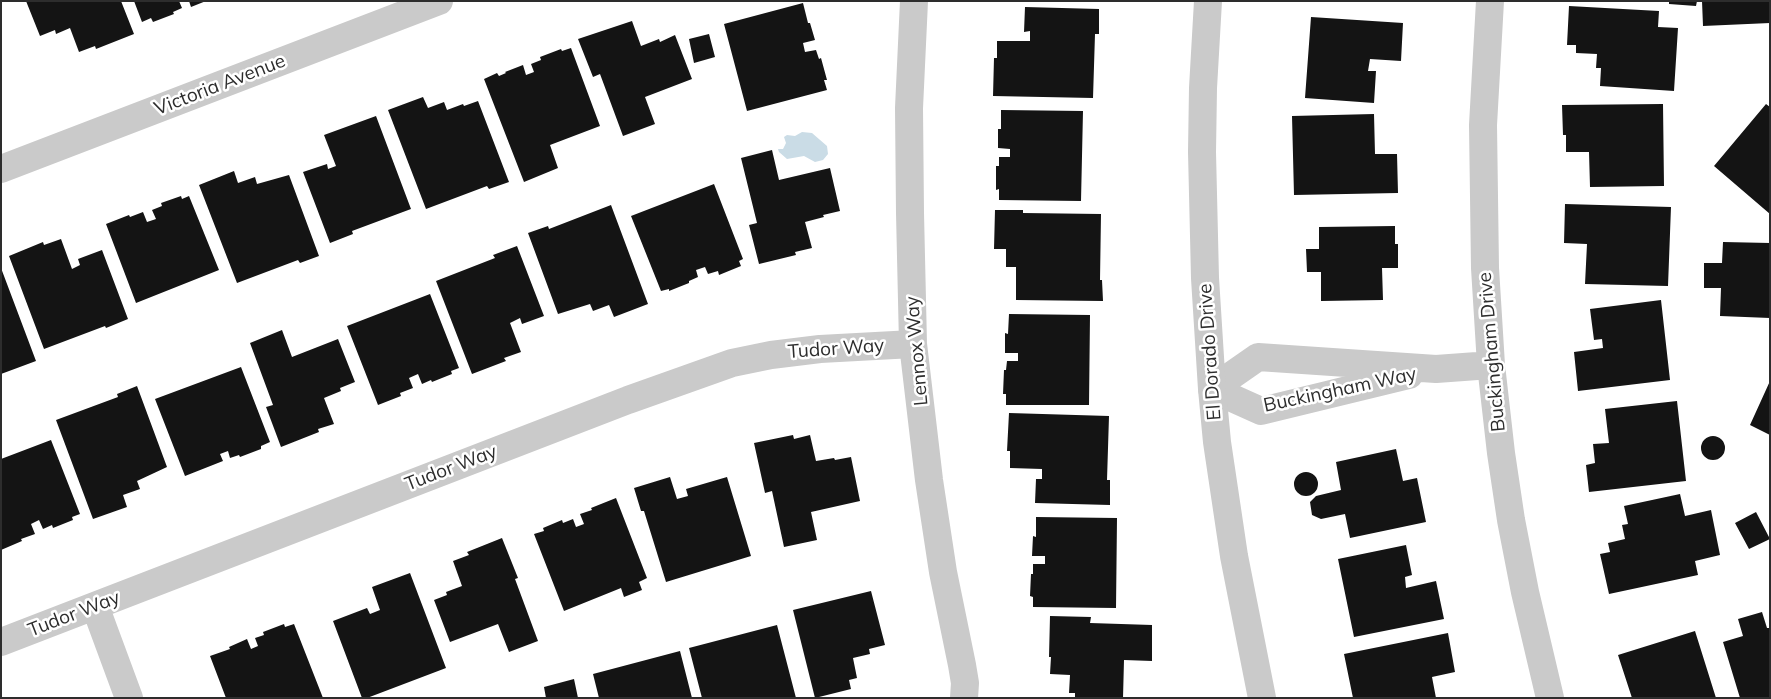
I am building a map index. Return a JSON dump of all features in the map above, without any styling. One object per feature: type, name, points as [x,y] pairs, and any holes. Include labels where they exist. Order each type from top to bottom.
[{"type":"street","name":"Lennox Way","points":[[914,1],[909,108],[913,344],[929,480],[943,572],[962,665],[964,698]]},
{"type":"street","name":"El Dorado Drive","points":[[1208,1],[1205,28],[1202,152],[1205,278],[1212,389],[1218,450],[1234,556],[1262,698]]},
{"type":"street","name":"Buckingham Drive","points":[[1490,1],[1483,125],[1485,268],[1491,365],[1511,520],[1524,592],[1550,698]]},
{"type":"street","name":"Victoria Avenue","points":[[2,168],[429,3]]},
{"type":"street","name":"Tudor Way","points":[[1,642],[628,400],[732,363],[810,350],[913,344]]},
{"type":"street","name":"Buckingham Way","points":[[1212,389],[1258,357],[1436,369],[1491,365]]},
{"type":"street","name":"Buckingham Way","points":[[1212,389],[1261,411],[1436,369]]},
{"type":"street","points":[[95,606],[129,698]]},
{"type":"water","points":[[802,132],[812,133],[827,146],[828,154],[823,160],[815,162],[804,156],[787,159],[779,152],[778,149],[783,149],[786,143],[784,137],[787,135],[795,136]]},
{"type":"building","points":[[26,1],[121,1],[134,34],[96,49],[95,46],[79,52],[70,28],[56,34],[55,30],[40,36]]},
{"type":"building","points":[[134,1],[179,1],[182,8],[173,12],[174,14],[153,22],[151,18],[142,22]]},
{"type":"building","points":[[189,1],[206,1],[191,7]]},
{"type":"building","points":[[1669,1],[1697,1],[1696,6],[1669,4]]},
{"type":"building","points":[[1702,1],[1770,1],[1770,23],[1703,26]]},
{"type":"building","points":[[803,3],[815,40],[803,43],[805,52],[816,50],[819,59],[821,58],[827,80],[824,80],[827,90],[747,111],[724,24]]},
{"type":"building","points":[[1569,6],[1659,11],[1658,27],[1678,28],[1674,91],[1600,86],[1601,68],[1596,68],[1597,54],[1576,53],[1576,45],[1567,45]]},
{"type":"building","points":[[1025,7],[1099,9],[1099,34],[1095,34],[1093,98],[993,96],[994,58],[997,58],[997,41],[1030,41],[1030,31],[1024,32]]},
{"type":"building","points":[[1311,17],[1403,23],[1401,61],[1370,59],[1368,71],[1376,71],[1374,103],[1305,98]]},
{"type":"building","points":[[632,21],[641,46],[659,39],[660,42],[675,35],[692,79],[645,97],[655,124],[623,136],[600,74],[593,77],[578,39]]},
{"type":"building","points":[[709,34],[715,57],[694,63],[689,39]]},
{"type":"building","points":[[571,48],[600,126],[550,145],[558,168],[524,182],[484,79],[497,73],[499,76],[523,65],[526,75],[534,72],[531,64],[541,60],[540,57],[561,49],[562,51]]},
{"type":"building","points":[[423,97],[428,108],[444,102],[447,110],[478,101],[509,182],[489,189],[487,186],[426,209],[388,110]]},
{"type":"building","points":[[1663,104],[1664,186],[1590,187],[1589,152],[1566,152],[1566,135],[1563,135],[1562,105]]},
{"type":"building","points":[[1766,104],[1770,107],[1770,214],[1714,166]]},
{"type":"building","points":[[1001,110],[1083,111],[1081,201],[999,200],[999,189],[996,190],[996,166],[999,166],[999,157],[1010,157],[1010,149],[998,148]]},
{"type":"building","points":[[1374,114],[1375,154],[1397,154],[1398,193],[1294,195],[1292,116]]},
{"type":"building","points":[[376,116],[411,209],[352,231],[353,234],[330,243],[303,172],[327,164],[328,169],[336,166],[324,135]]},
{"type":"building","points":[[772,150],[779,180],[830,168],[840,211],[805,222],[812,248],[795,252],[796,255],[759,264],[749,225],[757,223],[741,158]]},
{"type":"building","points":[[234,171],[238,183],[255,177],[257,184],[289,175],[319,256],[300,263],[298,260],[237,283],[199,185]]},
{"type":"building","points":[[714,184],[743,259],[739,261],[741,266],[719,275],[718,271],[708,274],[705,267],[696,270],[698,277],[689,281],[689,283],[669,291],[669,289],[661,291],[631,216]]},
{"type":"building","points":[[181,196],[182,199],[189,196],[219,270],[136,303],[106,224],[143,212],[147,222],[156,219],[152,210],[162,206],[161,203]]},
{"type":"building","points":[[1565,204],[1671,207],[1668,286],[1585,284],[1587,244],[1564,243]]},
{"type":"building","points":[[611,205],[648,304],[614,317],[609,305],[593,311],[590,304],[558,314],[528,233],[548,226],[549,229]]},
{"type":"building","points":[[995,210],[1023,210],[1023,213],[1101,214],[1100,280],[1102,280],[1103,301],[1016,300],[1016,267],[1006,267],[1006,249],[994,249]]},
{"type":"building","points":[[1395,226],[1395,244],[1398,244],[1398,268],[1382,268],[1383,300],[1321,301],[1321,272],[1307,272],[1306,249],[1319,249],[1319,227]]},
{"type":"building","points":[[61,239],[72,269],[80,265],[78,259],[102,250],[128,319],[44,349],[9,256],[43,242],[44,245]]},
{"type":"building","points":[[1723,242],[1770,243],[1770,318],[1720,316],[1721,288],[1704,288],[1704,263],[1722,263]]},
{"type":"building","points":[[517,246],[544,316],[522,324],[520,318],[510,323],[521,352],[504,358],[506,361],[472,374],[436,281],[495,258],[493,255]]},
{"type":"building","points":[[1,268],[36,361],[1,374]]},
{"type":"building","points":[[430,294],[459,368],[451,371],[452,374],[422,384],[418,374],[409,378],[413,388],[400,393],[401,396],[378,405],[347,326]]},
{"type":"building","points":[[1661,300],[1670,380],[1578,391],[1574,352],[1603,348],[1602,339],[1594,340],[1590,309]]},
{"type":"building","points":[[1009,314],[1090,315],[1089,405],[1006,405],[1006,394],[1003,394],[1004,370],[1006,370],[1007,361],[1018,361],[1018,353],[1005,353],[1005,333],[1008,334]]},
{"type":"building","points":[[282,330],[292,357],[338,339],[355,382],[340,388],[341,391],[324,398],[334,424],[318,429],[319,432],[281,447],[266,407],[273,405],[250,343]]},
{"type":"building","points":[[241,367],[270,442],[261,446],[261,449],[240,457],[239,455],[230,458],[228,451],[220,454],[223,461],[185,476],[155,399]]},
{"type":"building","points":[[1770,381],[1770,435],[1750,425]]},
{"type":"building","points":[[137,386],[167,467],[137,481],[140,489],[123,495],[127,507],[93,519],[56,420],[118,397],[117,394]]},
{"type":"building","points":[[1677,401],[1686,481],[1589,492],[1586,465],[1595,463],[1593,444],[1609,443],[1605,409]]},
{"type":"building","points":[[1009,413],[1109,416],[1107,480],[1110,480],[1110,505],[1035,503],[1036,479],[1042,479],[1042,469],[1010,468],[1010,451],[1007,451]]},
{"type":"building","points":[[793,435],[794,439],[810,435],[816,461],[851,457],[860,501],[811,512],[817,540],[784,547],[772,491],[765,493],[754,443]]},
{"type":"building","points":[[1713,436],[1721,440],[1725,448],[1721,456],[1713,460],[1705,456],[1701,448],[1705,440]]},
{"type":"building","points":[[51,440],[80,514],[72,517],[73,520],[53,528],[52,525],[43,529],[39,520],[31,524],[35,534],[1,550],[1,459]]},
{"type":"building","points":[[1396,449],[1403,481],[1417,478],[1426,522],[1350,538],[1345,514],[1321,519],[1312,515],[1310,502],[1316,496],[1341,490],[1336,462]]},
{"type":"building","points":[[1306,472],[1314,476],[1318,484],[1314,492],[1306,496],[1298,492],[1294,484],[1298,476]]},
{"type":"building","points":[[670,477],[677,499],[688,496],[686,489],[727,477],[751,556],[666,582],[644,511],[641,511],[634,488]]},
{"type":"building","points":[[1680,494],[1685,516],[1711,510],[1720,555],[1695,561],[1698,575],[1609,594],[1600,554],[1610,552],[1608,543],[1625,539],[1622,525],[1628,524],[1624,506]]},
{"type":"building","points":[[616,498],[647,578],[639,582],[642,590],[624,597],[621,588],[564,611],[534,534],[544,531],[543,528],[562,520],[563,523],[573,519],[576,527],[584,524],[580,514]]},
{"type":"building","points":[[1756,512],[1770,539],[1749,549],[1735,523]]},
{"type":"building","points":[[1036,517],[1117,518],[1116,608],[1033,607],[1033,597],[1030,596],[1033,564],[1045,564],[1045,556],[1032,556],[1033,536],[1036,537]]},
{"type":"building","points":[[502,538],[518,578],[515,579],[538,641],[509,652],[498,624],[450,642],[434,600],[447,595],[446,592],[462,586],[453,561],[469,555],[467,552]]},
{"type":"building","points":[[1406,545],[1412,575],[1405,577],[1406,588],[1436,581],[1444,619],[1354,637],[1338,559]]},
{"type":"building","points":[[410,573],[446,668],[367,698],[362,698],[333,621],[367,608],[370,614],[380,610],[372,587]]},
{"type":"building","points":[[871,591],[885,645],[869,649],[870,654],[853,658],[857,678],[849,680],[851,689],[815,698],[793,610]]},
{"type":"building","points":[[1762,612],[1767,628],[1770,628],[1770,698],[1740,698],[1723,642],[1743,636],[1738,619]]},
{"type":"building","points":[[1050,616],[1091,617],[1090,623],[1152,625],[1152,661],[1124,660],[1123,698],[1075,698],[1075,693],[1069,693],[1070,675],[1050,674]]},
{"type":"building","points":[[284,624],[285,627],[294,624],[323,698],[226,698],[210,656],[230,649],[229,647],[247,639],[251,649],[258,646],[255,638],[264,635],[263,632]]},
{"type":"building","points":[[777,625],[796,698],[702,698],[689,648]]},
{"type":"building","points":[[1695,631],[1716,698],[1632,698],[1618,655]]},
{"type":"building","points":[[1448,633],[1455,672],[1432,677],[1436,698],[1353,698],[1344,654]]},
{"type":"building","points":[[680,651],[692,698],[599,698],[593,674]]},
{"type":"building","points":[[574,679],[578,698],[546,698],[544,687]]}]
